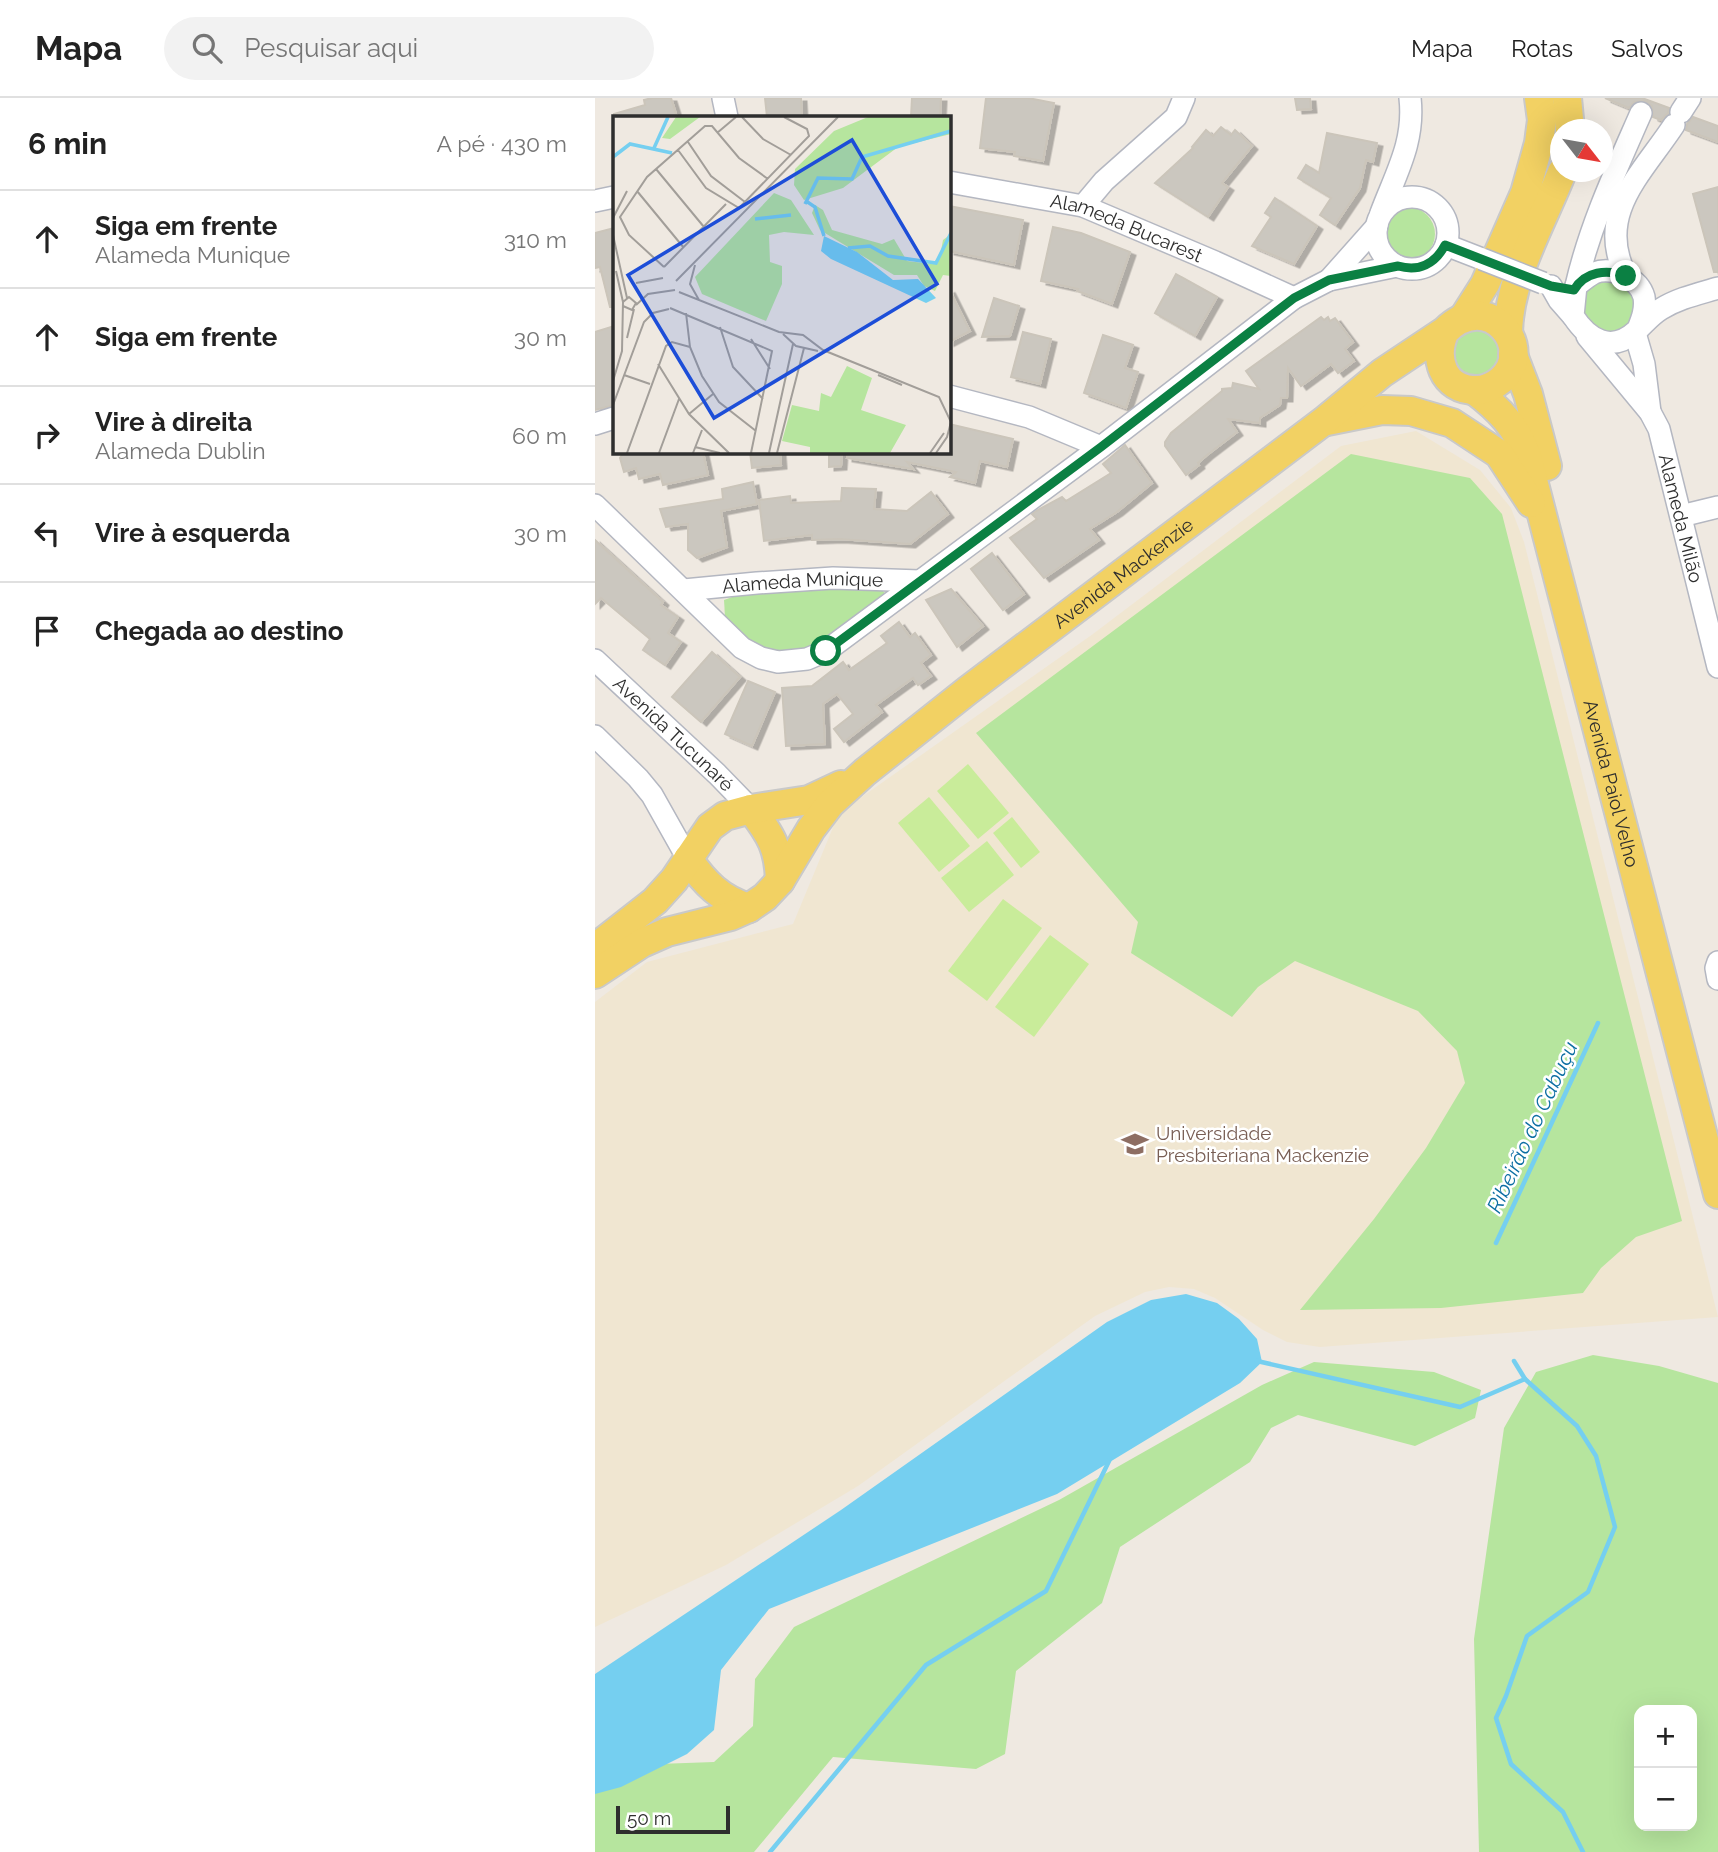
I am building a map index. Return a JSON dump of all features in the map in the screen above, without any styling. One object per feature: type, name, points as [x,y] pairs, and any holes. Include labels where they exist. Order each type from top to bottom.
[{"type":"main road","points":[[1382,373],[1445,374],[1438,353],[1454,324],[1485,284],[1525,192],[1539,144],[1542,120],[1539,98]]},
{"type":"main road","points":[[1567,98],[1569,119]]},
{"type":"main road","points":[[1474,390],[1485,389],[1504,377],[1510,368],[1510,306],[1519,276],[1558,182]]},
{"type":"main road","points":[[1454,324],[1476,315],[1489,317],[1500,323],[1511,344]]},
{"type":"main road","name":"Avenida Mackenzie","points":[[595,974],[653,937],[731,916],[765,897],[780,881],[830,804],[862,774],[967,691],[1324,421],[1382,373],[1454,324]]},
{"type":"main road","name":"Avenida Paiol Velho","points":[[1511,344],[1528,394],[1718,1127]]},
{"type":"main road","name":"Avenida Paiol Velho","points":[[1445,374],[1453,382],[1474,390],[1498,408],[1522,441],[1718,1194]]},
{"type":"main road","points":[[1324,421],[1382,410],[1411,411],[1452,423],[1499,453],[1541,518]]},
{"type":"main road","name":"Avenida Mackenzie","points":[[595,948],[655,901],[710,827],[725,816],[809,800],[862,774]]},
{"type":"main road","points":[[751,809],[768,830],[775,844],[780,881]]},
{"type":"main road","points":[[688,859],[713,891],[732,903],[749,908]]},
{"type":"street","points":[[723,98],[727,116]]},
{"type":"street","points":[[1083,206],[1104,181],[1176,117],[1184,98]]},
{"type":"street","points":[[1378,221],[1387,207],[1398,200],[1421,198],[1439,209],[1447,226],[1445,245],[1440,255],[1431,263],[1409,269],[1389,261],[1378,245],[1378,221],[1404,159],[1409,139],[1410,98]]},
{"type":"street","points":[[1573,316],[1575,288],[1583,257],[1604,196],[1645,103]]},
{"type":"street","points":[[1636,331],[1645,307],[1615,247],[1614,232],[1618,212],[1632,186],[1682,112]]},
{"type":"street","points":[[1404,159],[1410,176],[1432,204]]},
{"type":"street","name":"Alameda Bucarest","points":[[950,182],[1083,206],[1294,298]]},
{"type":"street","points":[[595,201],[613,197]]},
{"type":"street","name":"Alameda Munique","points":[[1329,280],[1378,221]]},
{"type":"street","points":[[1445,245],[1547,284],[1575,288],[1594,273],[1606,271],[1665,296],[1681,298]]},
{"type":"street","name":"Alameda Munique","points":[[595,505],[742,648],[761,658],[785,662],[807,659],[826,651],[1101,447],[1294,298],[1329,280],[1398,266]]},
{"type":"street","points":[[1547,284],[1587,336],[1609,342],[1621,340],[1636,331],[1658,310],[1681,298],[1718,288]]},
{"type":"street","name":"Alameda Milão","points":[[1636,331],[1644,364],[1650,412],[1667,457],[1718,667]]},
{"type":"street","name":"Alameda Milão","points":[[1587,336],[1650,412]]},
{"type":"street","points":[[950,396],[1029,417],[1101,447]]},
{"type":"street","points":[[595,424],[613,418]]},
{"type":"street","points":[[1681,516],[1718,507]]},
{"type":"street","name":"Alameda Munique","points":[[684,590],[833,578],[920,581]]},
{"type":"street","name":"Avenida Tucunaré","points":[[595,660],[751,809]]},
{"type":"street","points":[[595,736],[652,795],[688,859]]},
{"type":"shaded area","name":"Universidade Presbiteriana Mackenzie","points":[[1416,431],[1480,470],[1511,508],[1524,542],[1718,1317],[1320,1347],[1287,1342],[1263,1330],[1215,1298],[1194,1289],[1169,1287],[1145,1292],[1095,1316],[858,1486],[726,1565],[595,1627],[595,1002],[647,962],[793,924],[839,813],[1093,634],[1341,446]]},
{"type":"green space","points":[[1413,207],[1423,211],[1431,219],[1435,234],[1431,249],[1423,257],[1403,261],[1393,257],[1385,249],[1381,229],[1385,219],[1393,211]]},
{"type":"green space","points":[[1616,278],[1636,295],[1633,322],[1618,333],[1600,332],[1582,312],[1585,296],[1590,286],[1595,283]]},
{"type":"green space","points":[[1475,322],[1507,345],[1491,381],[1455,376],[1449,339]]},
{"type":"green space","points":[[1351,454],[1470,478],[1502,514],[1682,1221],[1636,1237],[1601,1268],[1583,1293],[1441,1308],[1300,1310],[1374,1219],[1426,1148],[1465,1083],[1457,1051],[1418,1011],[1295,961],[1258,987],[1232,1017],[1131,953],[1138,922],[976,733]]},
{"type":"green space","points":[[815,587],[879,588],[885,593],[886,599],[822,648],[763,653],[725,617],[724,600],[746,592]]},
{"type":"green space","points":[[968,764],[1009,813],[978,839],[937,791]]},
{"type":"green space","points":[[929,797],[970,846],[939,872],[898,823]]},
{"type":"green space","points":[[1012,817],[1040,852],[1021,868],[993,833]]},
{"type":"green space","points":[[987,841],[1014,875],[969,912],[941,878]]},
{"type":"green space","points":[[1003,899],[1042,928],[987,1001],[948,971]]},
{"type":"green space","points":[[1050,935],[1089,964],[1034,1037],[995,1007]]},
{"type":"green space","points":[[1593,1355],[1659,1366],[1718,1383],[1718,1852],[1479,1852],[1474,1639],[1504,1428],[1536,1372]]},
{"type":"green space","points":[[1314,1362],[1434,1372],[1481,1390],[1475,1418],[1415,1446],[1298,1415],[1271,1428],[1250,1462],[1120,1547],[1102,1603],[1016,1671],[1005,1754],[976,1769],[833,1757],[754,1852],[595,1852],[595,1791],[630,1765],[714,1762],[753,1726],[755,1679],[794,1627],[1059,1500],[1262,1385]]},
{"type":"water","points":[[1186,1294],[1217,1303],[1239,1319],[1257,1339],[1262,1362],[1240,1383],[1057,1494],[769,1609],[721,1670],[714,1730],[687,1754],[621,1787],[595,1794],[595,1674],[841,1510],[1107,1322],[1151,1300]]},
{"type":"building","points":[[671,98],[677,116],[614,116],[645,105],[644,100]]},
{"type":"building","points":[[765,98],[801,98],[802,116],[767,116]]},
{"type":"building","points":[[912,98],[941,98],[940,116],[911,116]]},
{"type":"building","points":[[986,98],[1028,98],[1054,103],[1043,161],[1014,156],[1015,152],[980,148]]},
{"type":"building","points":[[1295,98],[1310,98],[1311,109],[1297,110]]},
{"type":"building","points":[[1605,98],[1642,98],[1669,108],[1661,120],[1653,117],[1652,106],[1646,101],[1634,102],[1629,108]]},
{"type":"building","points":[[1693,117],[1718,126],[1718,142],[1686,130]]},
{"type":"building","points":[[1221,127],[1231,135],[1235,130],[1252,146],[1222,183],[1228,187],[1208,217],[1155,183],[1193,148],[1206,130],[1213,136]]},
{"type":"building","points":[[1327,133],[1377,143],[1373,162],[1366,160],[1360,188],[1335,225],[1320,215],[1331,198],[1298,178],[1306,165],[1319,173]]},
{"type":"building","points":[[1718,187],[1718,272],[1714,272],[1693,194]]},
{"type":"building","points":[[1275,198],[1317,226],[1294,264],[1252,246],[1271,217],[1265,213]]},
{"type":"building","points":[[950,206],[1023,220],[1014,265],[950,251]]},
{"type":"building","points":[[1053,227],[1081,233],[1130,252],[1112,304],[1077,291],[1078,289],[1041,281]]},
{"type":"building","points":[[613,228],[613,307],[610,307],[600,267],[595,268],[595,233]]},
{"type":"building","points":[[1176,274],[1217,297],[1195,336],[1155,313]]},
{"type":"building","points":[[950,291],[970,331],[950,341]]},
{"type":"building","points":[[994,298],[1019,306],[1010,336],[982,337]]},
{"type":"building","points":[[1321,317],[1324,320],[1328,317],[1330,321],[1335,318],[1353,342],[1345,349],[1354,361],[1338,373],[1331,364],[1301,386],[1288,368],[1287,398],[1281,398],[1280,405],[1260,418],[1260,423],[1228,419],[1237,432],[1186,475],[1165,446],[1171,433],[1222,389],[1232,388],[1233,383],[1259,389],[1246,371]]},
{"type":"building","points":[[613,326],[613,405],[595,410],[595,332]]},
{"type":"building","points":[[1023,332],[1051,339],[1040,384],[1011,377]]},
{"type":"building","points":[[1103,335],[1133,345],[1125,368],[1138,372],[1126,408],[1084,393]]},
{"type":"building","points":[[950,424],[1013,439],[1007,467],[980,461],[975,483],[950,477],[956,472],[907,462],[913,469],[847,458],[848,453],[950,453]]},
{"type":"building","points":[[1125,445],[1152,483],[1117,512],[1090,529],[1099,540],[1044,578],[1010,538],[1037,519],[1032,514],[1036,511],[1062,497],[1066,501],[1111,473],[1103,464]]},
{"type":"building","points":[[623,453],[703,453],[708,475],[663,485],[660,474],[639,479],[636,468],[624,472],[620,458]]},
{"type":"building","points":[[750,453],[780,453],[781,465],[752,468]]},
{"type":"building","points":[[829,453],[842,453],[841,466],[829,467]]},
{"type":"building","points":[[753,482],[757,504],[721,511],[727,547],[697,558],[688,550],[688,524],[666,527],[660,509],[723,499],[722,489]]},
{"type":"building","points":[[842,488],[876,489],[874,509],[907,511],[931,492],[948,514],[910,544],[839,539],[812,540],[812,535],[764,541],[759,500],[790,496],[791,503],[841,501]]},
{"type":"building","points":[[595,540],[663,602],[661,605],[678,617],[668,633],[681,642],[665,665],[643,650],[650,639],[601,598],[595,604]]},
{"type":"building","points":[[992,553],[1024,594],[1003,610],[971,569]]},
{"type":"building","points":[[951,589],[983,626],[957,647],[926,600]]},
{"type":"building","points":[[899,622],[910,637],[915,633],[931,655],[921,663],[931,676],[918,685],[913,678],[876,705],[882,712],[844,742],[834,729],[853,714],[837,694],[823,704],[825,744],[786,746],[782,688],[812,686],[843,662],[849,670],[887,643],[881,636]]},
{"type":"building","points":[[712,652],[740,677],[701,722],[672,697]]},
{"type":"building","points":[[748,681],[775,692],[752,746],[725,734]]},
{"type":"waterway","name":"Ribeirão do Cabuçu","points":[[1496,1243],[1598,1023]]},
{"type":"waterway","points":[[1257,1361],[1460,1407],[1525,1379]]},
{"type":"waterway","name":"Ribeirão do Cabuçu","points":[[1514,1361],[1525,1379],[1577,1426],[1596,1456],[1615,1527],[1588,1592],[1527,1636],[1496,1718],[1511,1764],[1563,1812],[1583,1852]]},
{"type":"waterway","points":[[770,1852],[926,1665],[1046,1591],[1110,1459]]},
{"type":"place","name":"Universidade Presbiteriana Mackenzie","points":[[1135,1144]]},
{"type":"route","points":[[826,651],[1101,447],[1294,298],[1329,280],[1398,266],[1420,268],[1440,255],[1445,245],[1551,286],[1574,290],[1594,273],[1606,271],[1626,276]]}]
